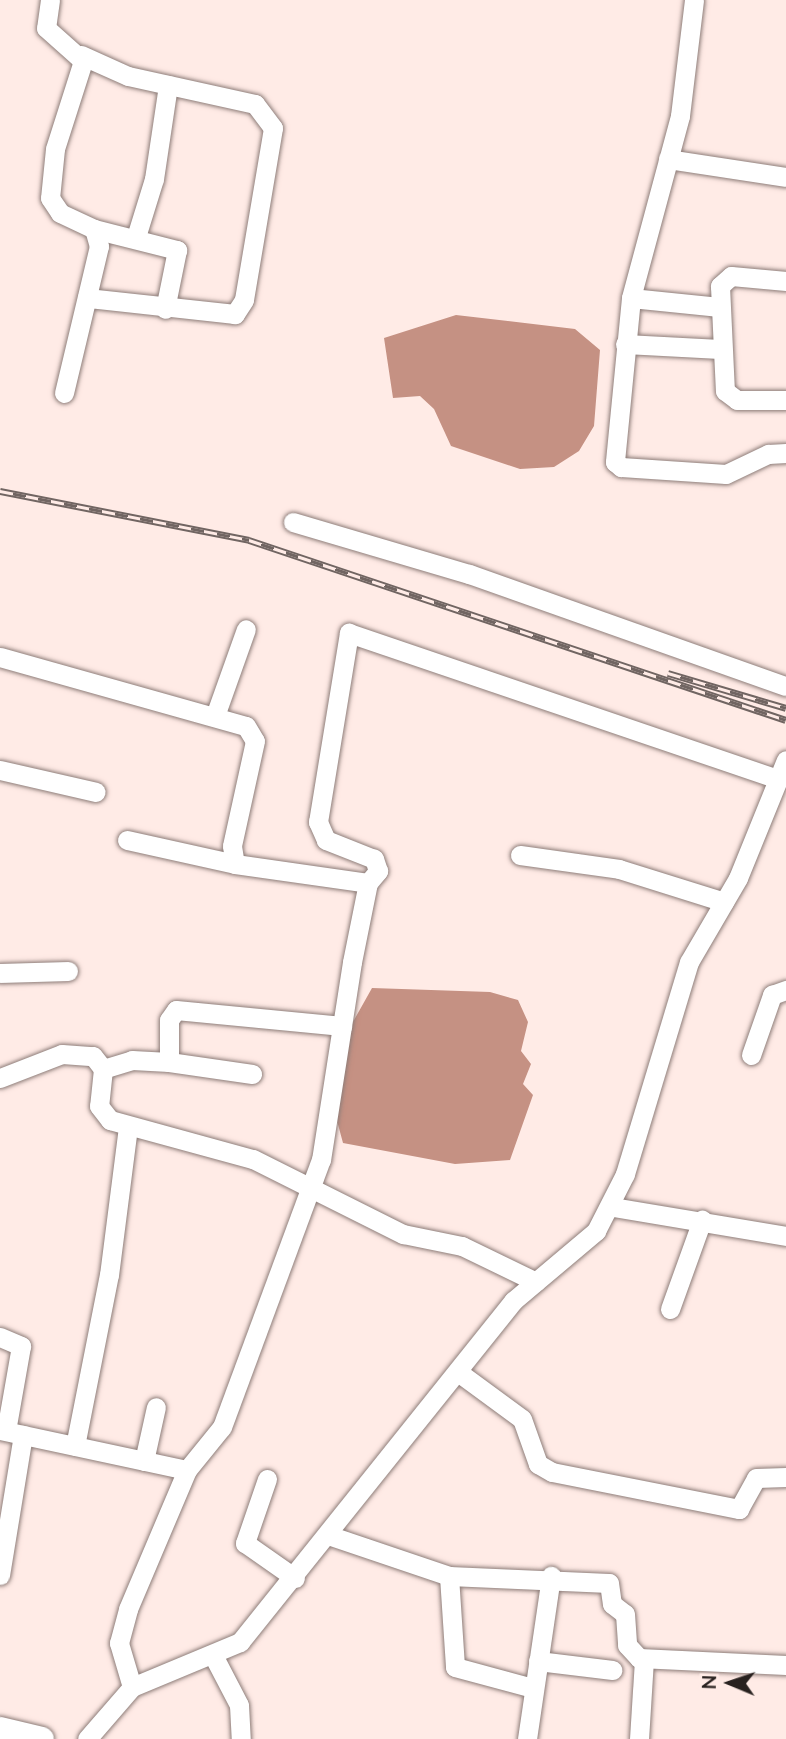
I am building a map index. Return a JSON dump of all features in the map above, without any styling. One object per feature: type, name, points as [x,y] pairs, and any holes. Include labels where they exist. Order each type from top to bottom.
[{"type":"main road","points":[[0,1729],[42,1739]]},
{"type":"street","points":[[50,0],[46,29],[80,55],[168,85],[255,104],[273,128],[239,310],[229,317],[87,298]]},
{"type":"street","points":[[694,0],[686,79],[631,298],[625,344],[617,465],[726,474],[758,458],[786,453]]},
{"type":"street","points":[[80,55],[50,191],[60,213],[94,229],[136,237],[177,250],[165,309]]},
{"type":"street","points":[[136,237],[154,179],[168,85]]},
{"type":"street","points":[[668,159],[786,177]]},
{"type":"street","points":[[64,393],[99,246],[94,229]]},
{"type":"street","points":[[786,281],[725,278],[720,307],[721,383],[730,397],[786,400]]},
{"type":"street","points":[[631,298],[720,307]]},
{"type":"street","points":[[625,344],[720,349]]},
{"type":"street","points":[[293,522],[457,570],[786,686]]},
{"type":"street","points":[[215,716],[246,629]]},
{"type":"street","points":[[132,1687],[120,1662],[122,1626],[187,1470],[222,1427],[313,1184],[368,883],[378,871],[374,859],[335,847],[318,822],[345,645],[354,631],[779,779]]},
{"type":"street","points":[[0,657],[246,726],[255,741],[232,846],[235,864]]},
{"type":"street","points":[[87,1739],[132,1687],[214,1657],[240,1642],[295,1578],[513,1301],[580,1250],[613,1207],[670,1010],[724,902],[786,760]]},
{"type":"street","points":[[0,770],[96,792]]},
{"type":"street","points":[[127,840],[235,864],[368,883]]},
{"type":"street","points":[[520,855],[620,869],[724,902]]},
{"type":"street","points":[[0,972],[68,971]]},
{"type":"street","points":[[751,1055],[772,995],[786,990]]},
{"type":"street","points":[[169,1062],[169,1020],[176,1010],[342,1026]]},
{"type":"street","points":[[0,1078],[73,1052],[93,1056],[103,1069],[103,1115],[128,1126],[253,1159],[313,1184],[403,1234],[462,1246],[536,1282]]},
{"type":"street","points":[[103,1069],[132,1060],[169,1062],[252,1074]]},
{"type":"street","points":[[75,1446],[110,1275],[128,1126]]},
{"type":"street","points":[[613,1207],[786,1236]]},
{"type":"street","points":[[670,1309],[702,1220]]},
{"type":"street","points":[[0,1337],[21,1346],[10,1432],[0,1575]]},
{"type":"street","points":[[458,1372],[522,1419],[538,1464],[552,1472],[739,1509],[756,1478],[786,1477]]},
{"type":"street","points":[[144,1461],[156,1407]]},
{"type":"street","points":[[10,1432],[187,1470]]},
{"type":"street","points":[[267,1479],[245,1543],[295,1578]]},
{"type":"street","points":[[328,1535],[449,1576],[551,1576],[613,1585],[611,1601],[625,1614],[627,1646],[644,1659],[786,1665]]},
{"type":"street","points":[[449,1576],[455,1667],[533,1688]]},
{"type":"street","points":[[527,1739],[551,1576]]},
{"type":"street","points":[[214,1657],[239,1705],[241,1739]]},
{"type":"street","points":[[639,1739],[644,1659]]},
{"type":"street","points":[[538,1661],[612,1670]]},
{"type":"shaded area","points":[[456,315],[575,329],[600,350],[594,426],[579,451],[554,467],[520,469],[451,446],[434,409],[420,396],[393,398],[384,338]]},
{"type":"shaded area","points":[[372,988],[490,992],[518,1000],[528,1022],[521,1051],[531,1064],[523,1084],[533,1095],[510,1160],[455,1164],[343,1143],[336,1117],[349,1029]]},
{"type":"railway","points":[[0,491],[249,540],[786,720]]},
{"type":"railway","points":[[668,673],[786,708]]}]
